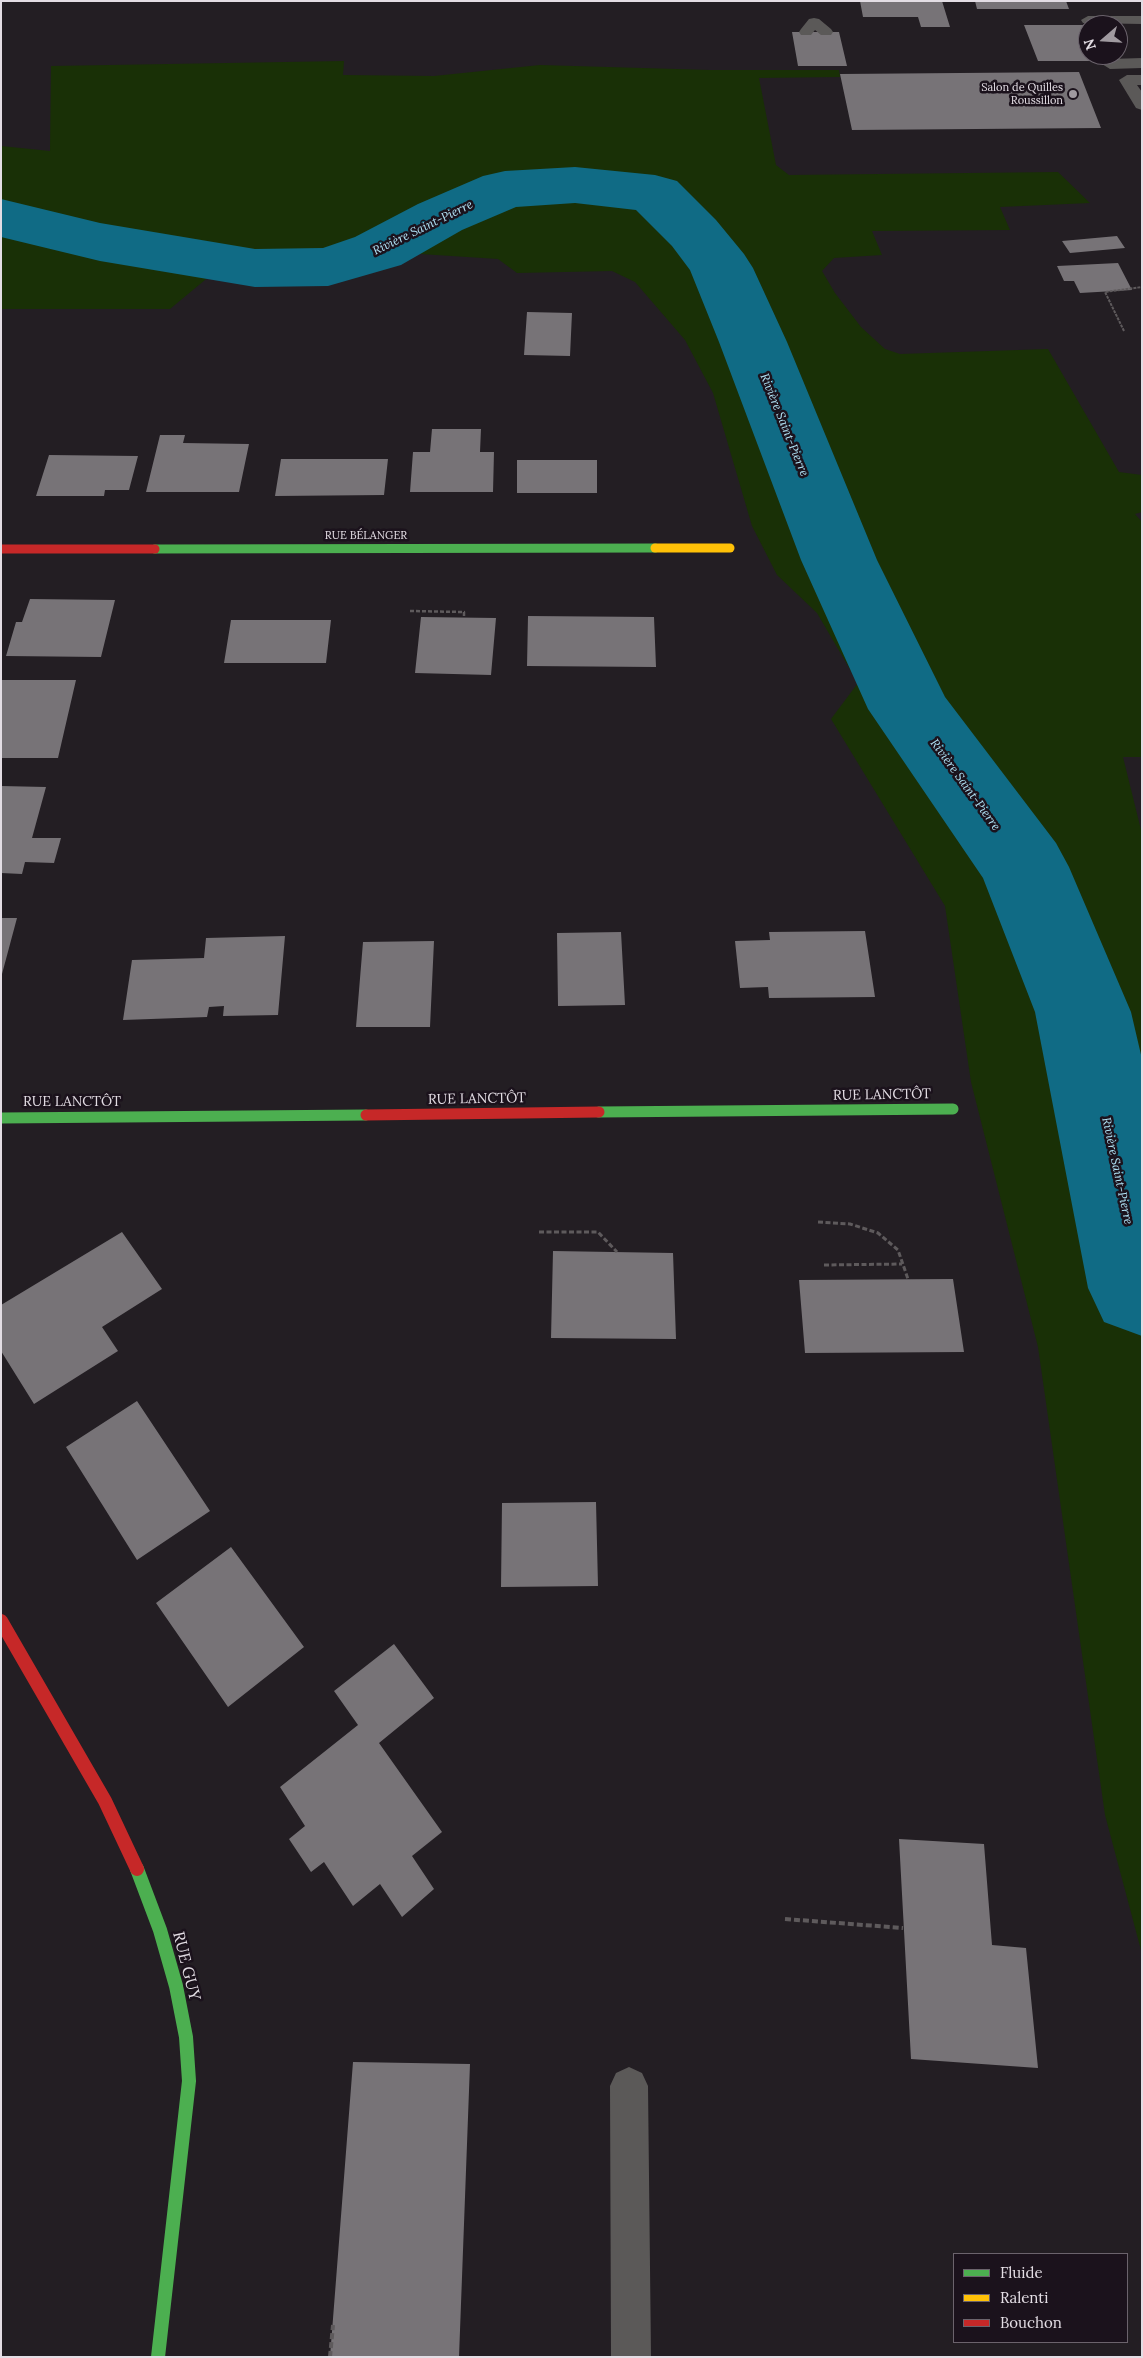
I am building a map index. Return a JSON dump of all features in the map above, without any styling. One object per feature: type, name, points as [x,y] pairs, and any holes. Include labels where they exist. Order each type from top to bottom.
[{"type":"street","name":"RUE BÉLANGER","points":[[1,549],[730,548]]},
{"type":"street","name":"RUE LANCTÔT","points":[[1,1118],[953,1110]]},
{"type":"street","name":"RUE GUY","points":[[1,1621],[105,1801],[117,1826],[137,1868],[160,1930],[176,1986],[186,2037],[189,2081],[158,2357]]},
{"type":"lane","points":[[1128,20],[1142,20]]},
{"type":"lane","points":[[806,32],[814,22],[826,32]]},
{"type":"lane","points":[[1128,63],[1142,63]]},
{"type":"lane","points":[[1142,80],[1128,80],[1142,105]]},
{"type":"lane","points":[[629,2086],[631,2357]]},
{"type":"path","points":[[1124,330],[1105,292],[1132,290],[1130,288],[1142,287]]},
{"type":"path","points":[[410,610],[464,612],[464,617]]},
{"type":"path","points":[[818,1222],[850,1224],[878,1233],[898,1250],[908,1280]]},
{"type":"path","points":[[539,1232],[598,1232],[617,1252]]},
{"type":"path","points":[[824,1265],[902,1264]]},
{"type":"path","points":[[785,1918],[904,1928]]},
{"type":"path","points":[[330,2357],[333,2325]]},
{"type":"green space","points":[[344,61],[343,75],[434,76],[540,65],[710,70],[839,70],[840,77],[759,78],[776,165],[789,175],[1058,172],[1090,203],[1000,207],[1010,230],[872,231],[882,255],[834,258],[822,271],[835,293],[861,327],[885,349],[900,354],[1048,349],[1119,472],[1142,475],[1142,512],[1135,514],[1142,522],[1142,757],[1123,757],[1142,834],[1142,1954],[1105,1815],[1038,1347],[971,1082],[945,906],[831,719],[858,683],[817,613],[777,575],[752,526],[713,393],[685,340],[635,282],[612,271],[517,273],[498,259],[405,253],[464,217],[513,199],[552,192],[583,192],[621,198],[639,204],[673,198],[650,186],[592,178],[502,178],[367,238],[324,252],[288,257],[198,240],[181,242],[143,235],[110,235],[33,213],[1,209],[1,146],[50,151],[51,66]]},
{"type":"green space","points":[[1,229],[115,259],[211,275],[170,309],[1,309]]},
{"type":"building","points":[[860,1],[942,1],[950,27],[921,27],[918,17],[863,17]]},
{"type":"building","points":[[975,1],[1066,1],[1069,9],[977,9]]},
{"type":"building","points":[[1024,25],[1078,25],[1078,61],[1038,61]]},
{"type":"building","points":[[792,32],[839,32],[847,66],[798,66]]},
{"type":"building","points":[[1079,72],[1101,128],[852,130],[840,74]]},
{"type":"building","points":[[1117,236],[1125,248],[1070,253],[1062,241]]},
{"type":"building","points":[[1118,263],[1132,290],[1080,293],[1074,281],[1064,281],[1057,266]]},
{"type":"building","points":[[527,312],[572,313],[570,356],[524,355]]},
{"type":"building","points":[[432,429],[481,429],[480,452],[494,452],[493,492],[410,492],[413,452],[430,452]]},
{"type":"building","points":[[160,435],[185,435],[183,443],[249,444],[239,492],[146,492]]},
{"type":"building","points":[[49,455],[138,456],[129,490],[105,490],[104,496],[36,496]]},
{"type":"building","points":[[281,459],[388,459],[384,495],[275,496]]},
{"type":"building","points":[[517,460],[597,460],[597,493],[517,493]]},
{"type":"building","points":[[30,599],[115,600],[101,657],[6,656],[16,622],[22,622]]},
{"type":"building","points":[[528,616],[654,617],[656,667],[527,666]]},
{"type":"building","points":[[421,617],[496,618],[491,675],[415,673]]},
{"type":"building","points":[[231,620],[331,620],[326,663],[224,663]]},
{"type":"building","points":[[2,680],[76,680],[58,758],[1,758]]},
{"type":"building","points":[[1,786],[46,787],[32,838],[61,838],[54,863],[25,862],[22,874],[1,873]]},
{"type":"building","points":[[1,918],[17,918],[2,974],[1,974]]},
{"type":"building","points":[[865,931],[875,997],[769,998],[768,987],[740,988],[735,941],[770,940],[769,932]]},
{"type":"building","points":[[621,932],[625,1005],[558,1006],[557,933]]},
{"type":"building","points":[[285,936],[278,1015],[223,1016],[224,1006],[209,1007],[207,1017],[123,1020],[132,960],[204,958],[206,938]]},
{"type":"building","points":[[434,941],[430,1027],[356,1027],[363,942]]},
{"type":"building","points":[[122,1232],[162,1289],[102,1327],[118,1351],[34,1404],[1,1351],[1,1305]]},
{"type":"building","points":[[553,1251],[673,1253],[676,1339],[551,1338]]},
{"type":"building","points":[[953,1279],[964,1352],[805,1353],[799,1280]]},
{"type":"building","points":[[137,1401],[210,1511],[137,1560],[66,1447]]},
{"type":"building","points":[[596,1502],[598,1586],[501,1587],[502,1503]]},
{"type":"building","points":[[231,1547],[304,1647],[228,1707],[156,1603]]},
{"type":"building","points":[[394,1644],[434,1698],[379,1743],[442,1832],[412,1856],[434,1889],[402,1917],[380,1884],[353,1906],[324,1862],[311,1872],[289,1839],[305,1826],[280,1787],[358,1725],[334,1691]]},
{"type":"building","points":[[899,1839],[984,1844],[992,1945],[1026,1948],[1038,2068],[911,2059]]},
{"type":"building","points":[[353,2062],[470,2064],[459,2357],[330,2357]]},
{"type":"waterway","name":"Rivière Saint-Pierre","points":[[1,218],[100,242],[255,268],[328,267],[378,251],[440,217],[505,189],[575,185],[655,194],[694,233],[721,268],[753,342],[839,560],[910,709],[1024,867],[1083,1012],[1142,1288]]},
{"type":"traffic: fast","points":[[155,549],[655,548]]},
{"type":"traffic: fast","points":[[599,1112],[953,1109]]},
{"type":"traffic: fast","points":[[1,1118],[366,1115]]},
{"type":"traffic: fast","points":[[137,1869],[160,1930],[176,1986],[186,2037],[189,2081],[158,2357]]},
{"type":"traffic: slow","points":[[655,548],[730,548]]},
{"type":"traffic: jam","points":[[1,549],[155,549]]},
{"type":"traffic: jam","points":[[366,1115],[599,1112]]},
{"type":"traffic: jam","points":[[1,1621],[105,1801],[137,1869]]},
{"type":"place","name":"Salon de Quilles Roussillon","points":[[1073,94]]}]
